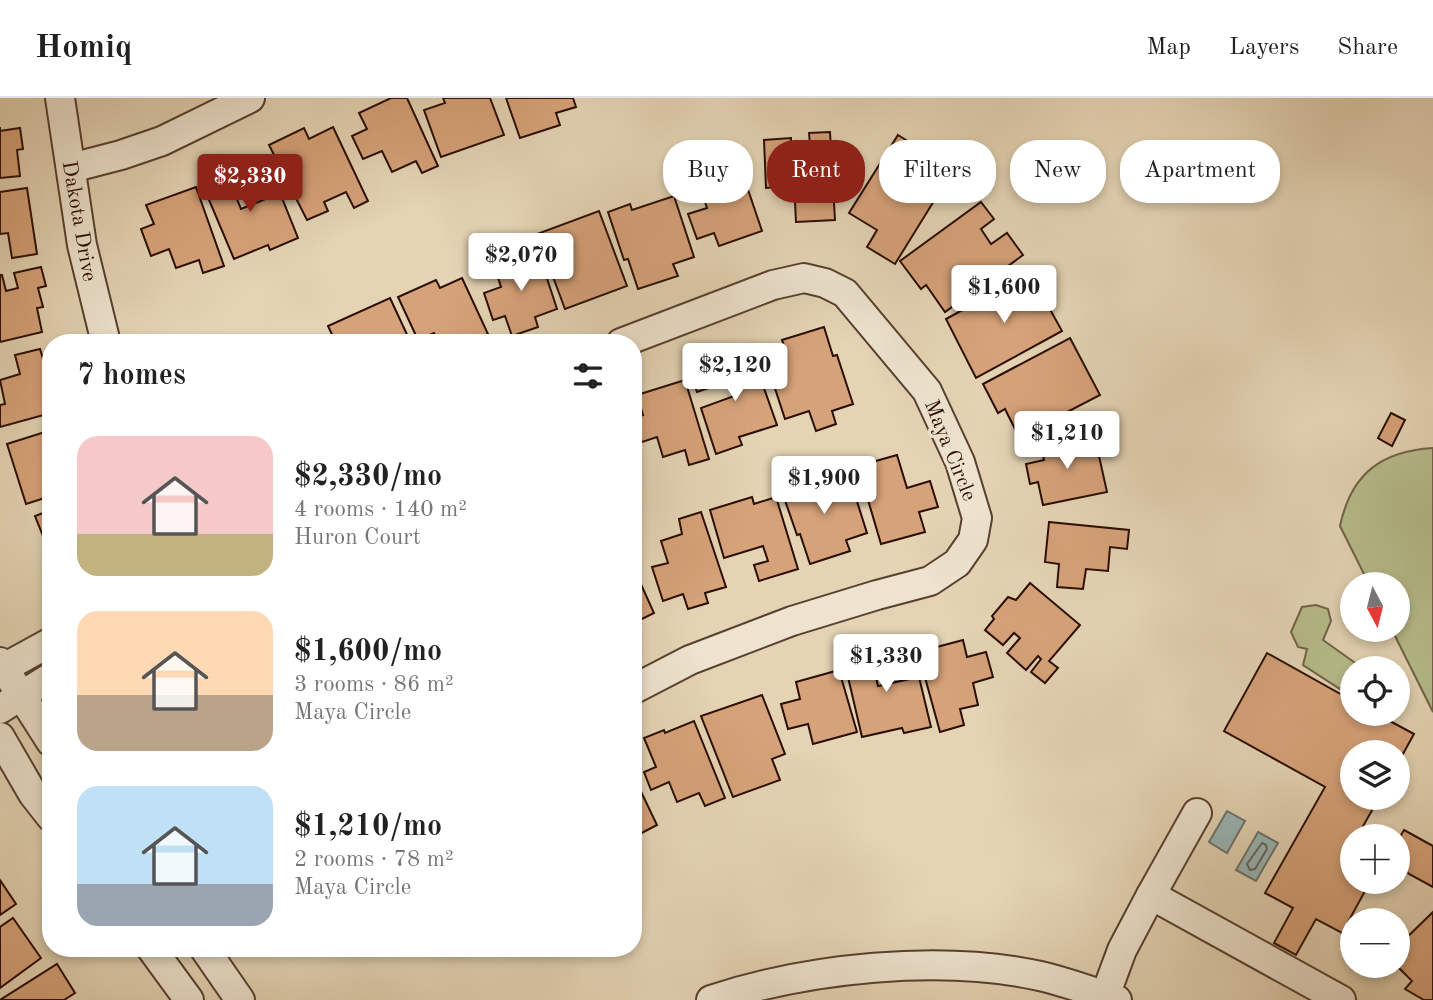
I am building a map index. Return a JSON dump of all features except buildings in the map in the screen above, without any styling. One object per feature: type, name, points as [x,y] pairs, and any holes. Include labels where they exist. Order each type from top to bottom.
[{"type":"street","name":"Dakota Drive","points":[[60,98],[82,245],[104,334]]},
{"type":"street","points":[[71,168],[121,156],[162,141],[250,98]]},
{"type":"street","name":"Maya Circle","points":[[642,335],[773,285],[793,280],[803,278],[845,293],[927,391],[960,461],[977,518],[973,540],[957,563],[930,582],[792,621],[690,660],[642,685]]},
{"type":"street","points":[[42,646],[1,667],[11,702],[42,733]]},
{"type":"street","points":[[11,702],[42,683]]},
{"type":"street","points":[[0,737],[42,806]]},
{"type":"street","points":[[711,1000],[783,981],[848,971],[911,966],[969,967],[1038,976],[1111,998],[1122,950],[1197,813]]},
{"type":"street","points":[[1152,895],[1341,1000]]},
{"type":"street","points":[[157,957],[189,1000]]},
{"type":"street","points":[[210,957],[240,1000]]},
{"type":"green space","points":[[1433,448],[1433,712],[1410,666],[1410,656],[1405,656],[1398,642],[1410,642],[1410,572],[1363,572],[1340,526],[1352,492],[1361,479],[1384,460],[1415,450]]},
{"type":"green space","points":[[1316,605],[1328,609],[1331,621],[1323,640],[1345,656],[1340,656],[1340,689],[1303,665],[1307,649],[1298,647],[1291,632],[1302,607]]},
{"type":"water","points":[[1227,811],[1245,821],[1227,853],[1209,842]]},
{"type":"water","points":[[1258,832],[1278,843],[1256,881],[1236,870]]}]
